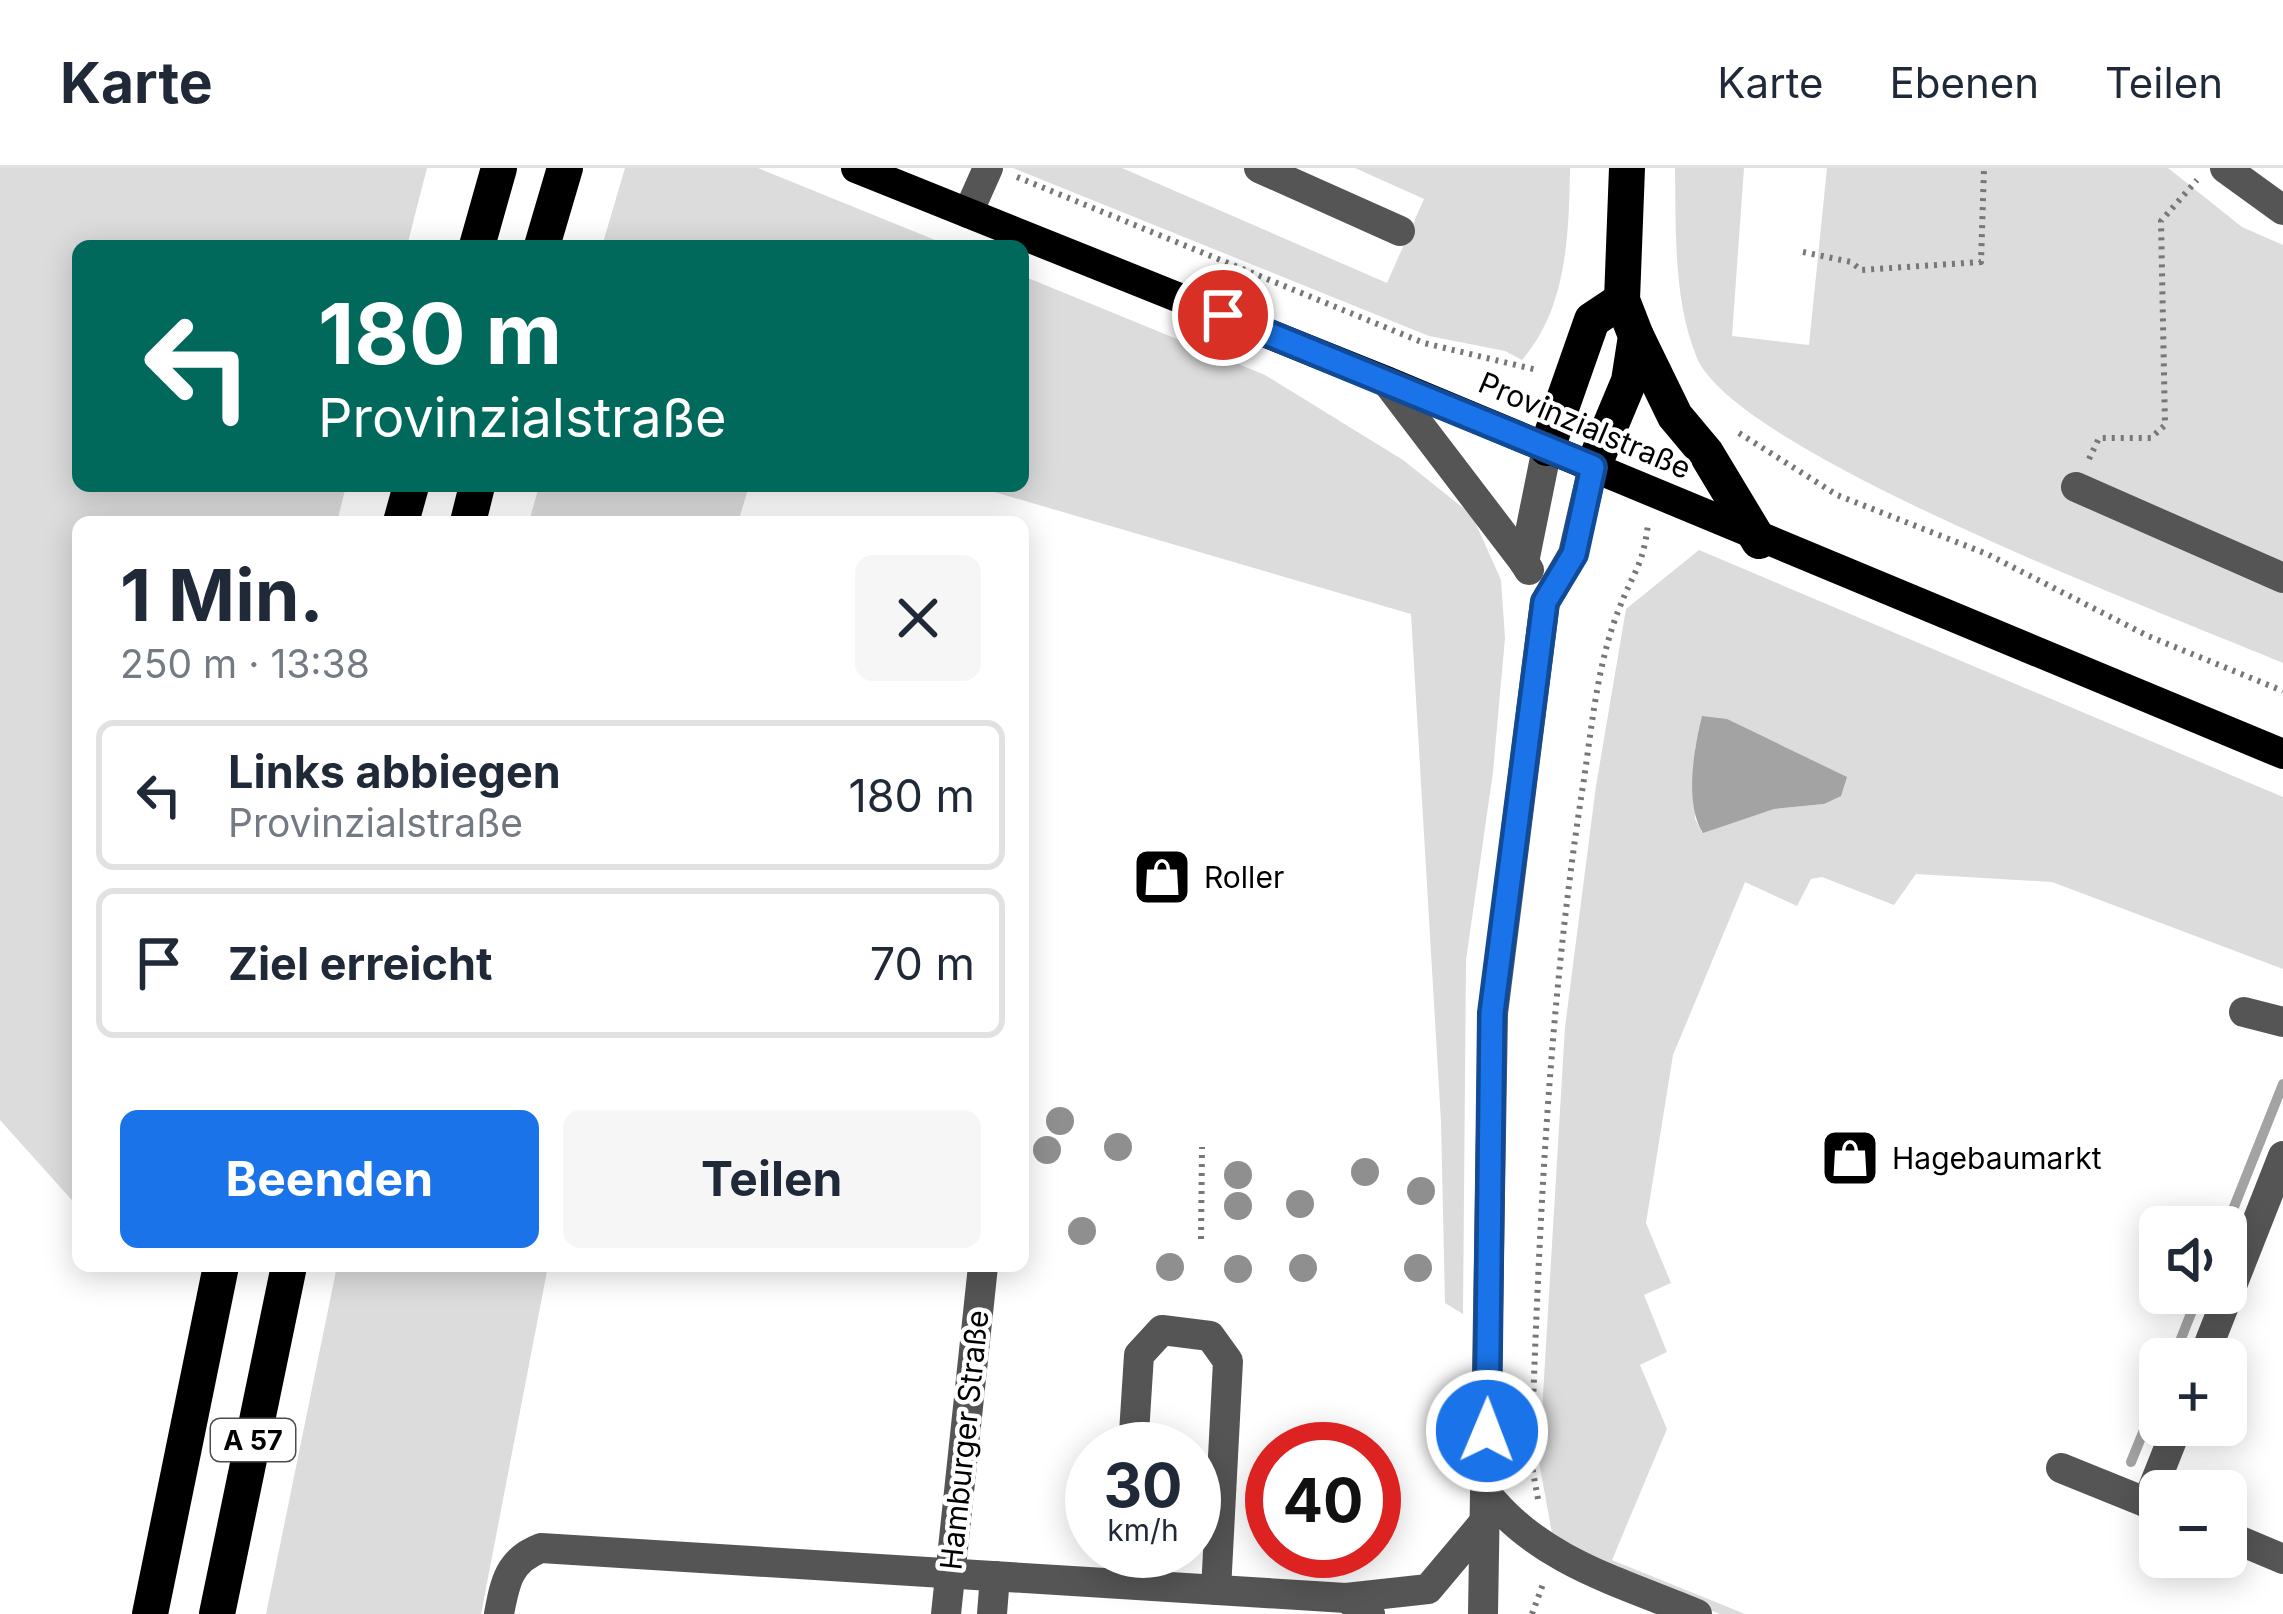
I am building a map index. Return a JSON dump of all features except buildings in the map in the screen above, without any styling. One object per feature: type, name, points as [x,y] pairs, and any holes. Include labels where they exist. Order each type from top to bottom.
[{"type":"highway","points":[[479,240],[499,168]]},
{"type":"highway","points":[[544,240],[565,168]]},
{"type":"highway","points":[[1628,168],[1622,300],[1676,416],[1706,453],[1760,541]]},
{"type":"highway","points":[[1547,448],[1592,320],[1622,300]]},
{"type":"highway","points":[[1593,467],[1629,381],[1636,335]]},
{"type":"highway","name":"A 57","points":[[150,1614],[220,1272]]},
{"type":"highway","name":"A 57","points":[[217,1614],[288,1272]]},
{"type":"main road","name":"Provinzialstraße","points":[[856,168],[1386,381],[1760,541],[2283,754]]},
{"type":"street","points":[[1259,168],[1400,231]]},
{"type":"street","points":[[2225,168],[2283,210]]},
{"type":"street","points":[[968,213],[1002,172]]},
{"type":"street","points":[[1386,381],[1524,562],[1545,602]]},
{"type":"street","points":[[1524,562],[1547,448]]},
{"type":"street","points":[[1483,1614],[1492,1013],[1545,602],[1574,554],[1593,467]]},
{"type":"street","points":[[2076,487],[2283,578]]},
{"type":"street","points":[[2245,1012],[2283,1022]]},
{"type":"street","points":[[2212,1338],[2283,1156]]},
{"type":"street","name":"Hamburger Straße","points":[[946,1614],[982,1272]]},
{"type":"street","points":[[1135,1422],[1139,1355],[1162,1330],[1210,1336],[1228,1361],[1221,1495]]},
{"type":"street","points":[[2061,1468],[2139,1499]]},
{"type":"street","points":[[1486,1507],[1544,1551],[1696,1614]]},
{"type":"street","points":[[499,1614],[510,1569],[523,1555],[541,1548],[1216,1590],[1358,1606],[1428,1589],[1486,1507]]},
{"type":"street","points":[[2247,1544],[2283,1559]]},
{"type":"street","points":[[992,1614],[995,1576]]},
{"type":"street","points":[[1124,1578],[1124,1584]]},
{"type":"street","points":[[1216,1590],[1217,1578]]},
{"type":"path","points":[[1803,252],[1851,262],[1861,270],[1981,262],[1984,168]]},
{"type":"path","points":[[2076,487],[2099,438],[2151,438],[2165,425],[2161,221],[2207,168]]},
{"type":"path","points":[[1002,172],[1424,343],[1510,359],[1567,381]]},
{"type":"path","points":[[1731,426],[1796,474],[1837,495],[1987,554],[2148,636],[2283,691]]},
{"type":"path","points":[[1532,1614],[1545,1573],[1531,1461],[1546,1074],[1595,704],[1618,609],[1643,566],[1652,491]]},
{"type":"path","points":[[1201,1239],[1202,1147]]},
{"type":"shaded area","points":[[0,168],[427,168],[409,240],[72,240],[72,492],[344,492],[338,516],[72,516],[72,1200],[0,1120]]},
{"type":"shaded area","points":[[625,168],[758,168],[935,240],[604,240]]},
{"type":"shaded area","points":[[1013,168],[1122,168],[1387,283],[1424,199],[1355,168],[1570,168],[1557,294],[1537,340],[1522,360],[1505,351],[1429,336]]},
{"type":"shaded area","points":[[1675,168],[1744,168],[1732,336],[1809,345],[1827,168],[2168,168],[2242,227],[2283,245],[2283,663],[1964,529],[1790,440],[1729,397],[1697,358],[1689,336],[1677,264]]},
{"type":"shaded area","points":[[1029,278],[1265,375],[1403,460],[1472,515],[1501,580],[1505,638],[1493,772],[1466,960],[1463,1314],[1445,1303],[1441,1122],[1411,614],[994,492],[1029,492]]},
{"type":"shaded area","points":[[537,492],[747,492],[740,516],[531,516]]},
{"type":"shaded area","points":[[1699,550],[2283,797],[2283,969],[2052,882],[1916,874],[1894,905],[1822,877],[1811,879],[1797,906],[1745,882],[1673,1055],[1646,1223],[1671,1283],[1644,1295],[1667,1352],[1640,1365],[1667,1429],[1612,1560],[1745,1614],[1720,1614],[1554,1544],[1539,1462],[1565,1027],[1596,786],[1626,609]],"holes":[[[1695,747],[1824,804],[1774,809],[1702,832],[1695,819]]]},
{"type":"shaded area","points":[[1702,716],[1727,719],[1847,777],[1841,796],[1824,804],[1774,809],[1703,833],[1692,791]]},
{"type":"shaded area","points":[[336,1272],[547,1272],[481,1614],[266,1614]]},
{"type":"waterway","points":[[2234,1206],[2283,1084]]},
{"type":"waterway","points":[[2181,1338],[2191,1314]]},
{"type":"waterway","points":[[2131,1462],[2139,1442]]},
{"type":"place","name":"Roller","points":[[1162,877]]},
{"type":"place","name":"Hagebaumarkt","points":[[1850,1158]]},
{"type":"route","points":[[1223,315],[1593,467],[1574,554],[1545,602],[1492,1013],[1487,1431]]}]
